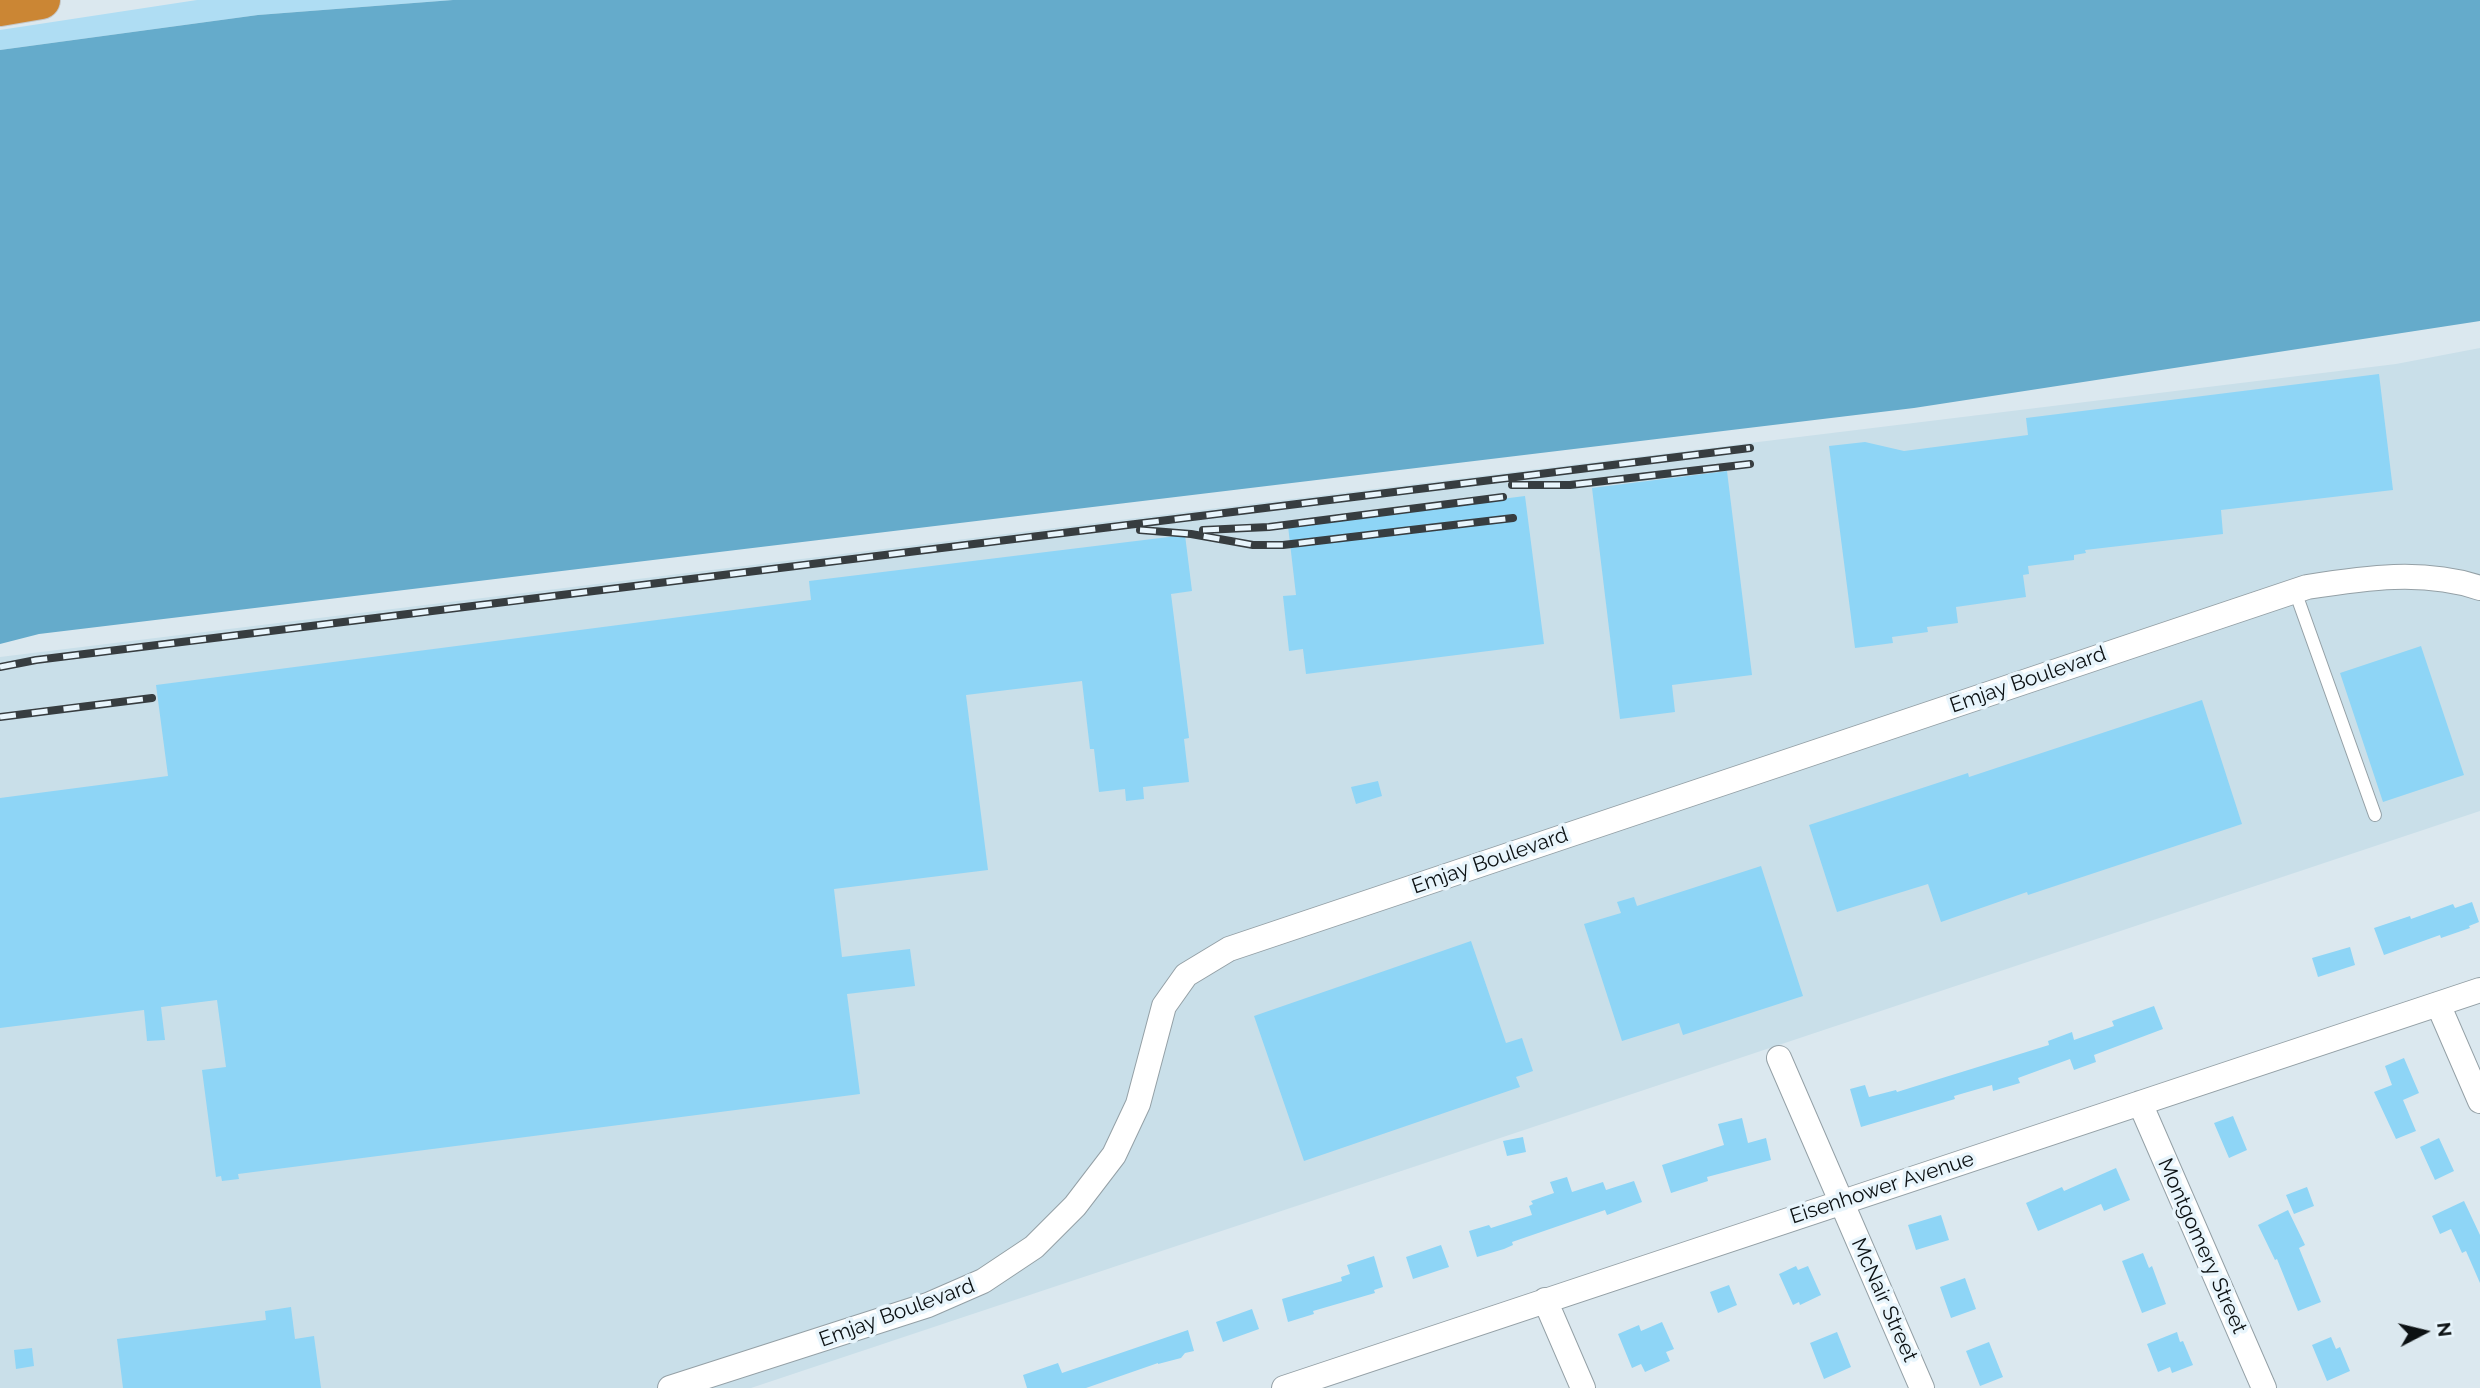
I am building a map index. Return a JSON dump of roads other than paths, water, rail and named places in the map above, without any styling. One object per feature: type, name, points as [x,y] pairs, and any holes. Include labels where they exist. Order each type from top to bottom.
[{"type":"highway","points":[[0,7],[41,0]]},
{"type":"street","name":"Emjay Boulevard","points":[[670,1388],[928,1305],[983,1281],[1034,1247],[1075,1206],[1114,1155],[1138,1104],[1164,1006],[1186,975],[1229,949],[2307,587],[2364,578],[2416,576],[2466,583],[2480,588]]},
{"type":"street","name":"Eisenhower Avenue","points":[[1284,1388],[2480,990]]},
{"type":"street","points":[[2438,1004],[2480,1101]]},
{"type":"street","name":"McNair Street","points":[[1779,1058],[1922,1388]]},
{"type":"street","name":"Montgomery Street","points":[[2140,1103],[2264,1388]]},
{"type":"street","points":[[1545,1300],[1583,1388]]},
{"type":"lane","points":[[2295,591],[2375,816]]},
{"type":"railway","points":[[0,667],[36,660],[1750,448]]},
{"type":"railway","points":[[1512,485],[1570,485],[1750,464]]},
{"type":"railway","points":[[1203,530],[1269,527],[1503,497]]},
{"type":"railway","points":[[1140,530],[1191,534],[1253,545],[1283,545],[1513,518]]},
{"type":"railway","points":[[0,717],[152,698]]}]
